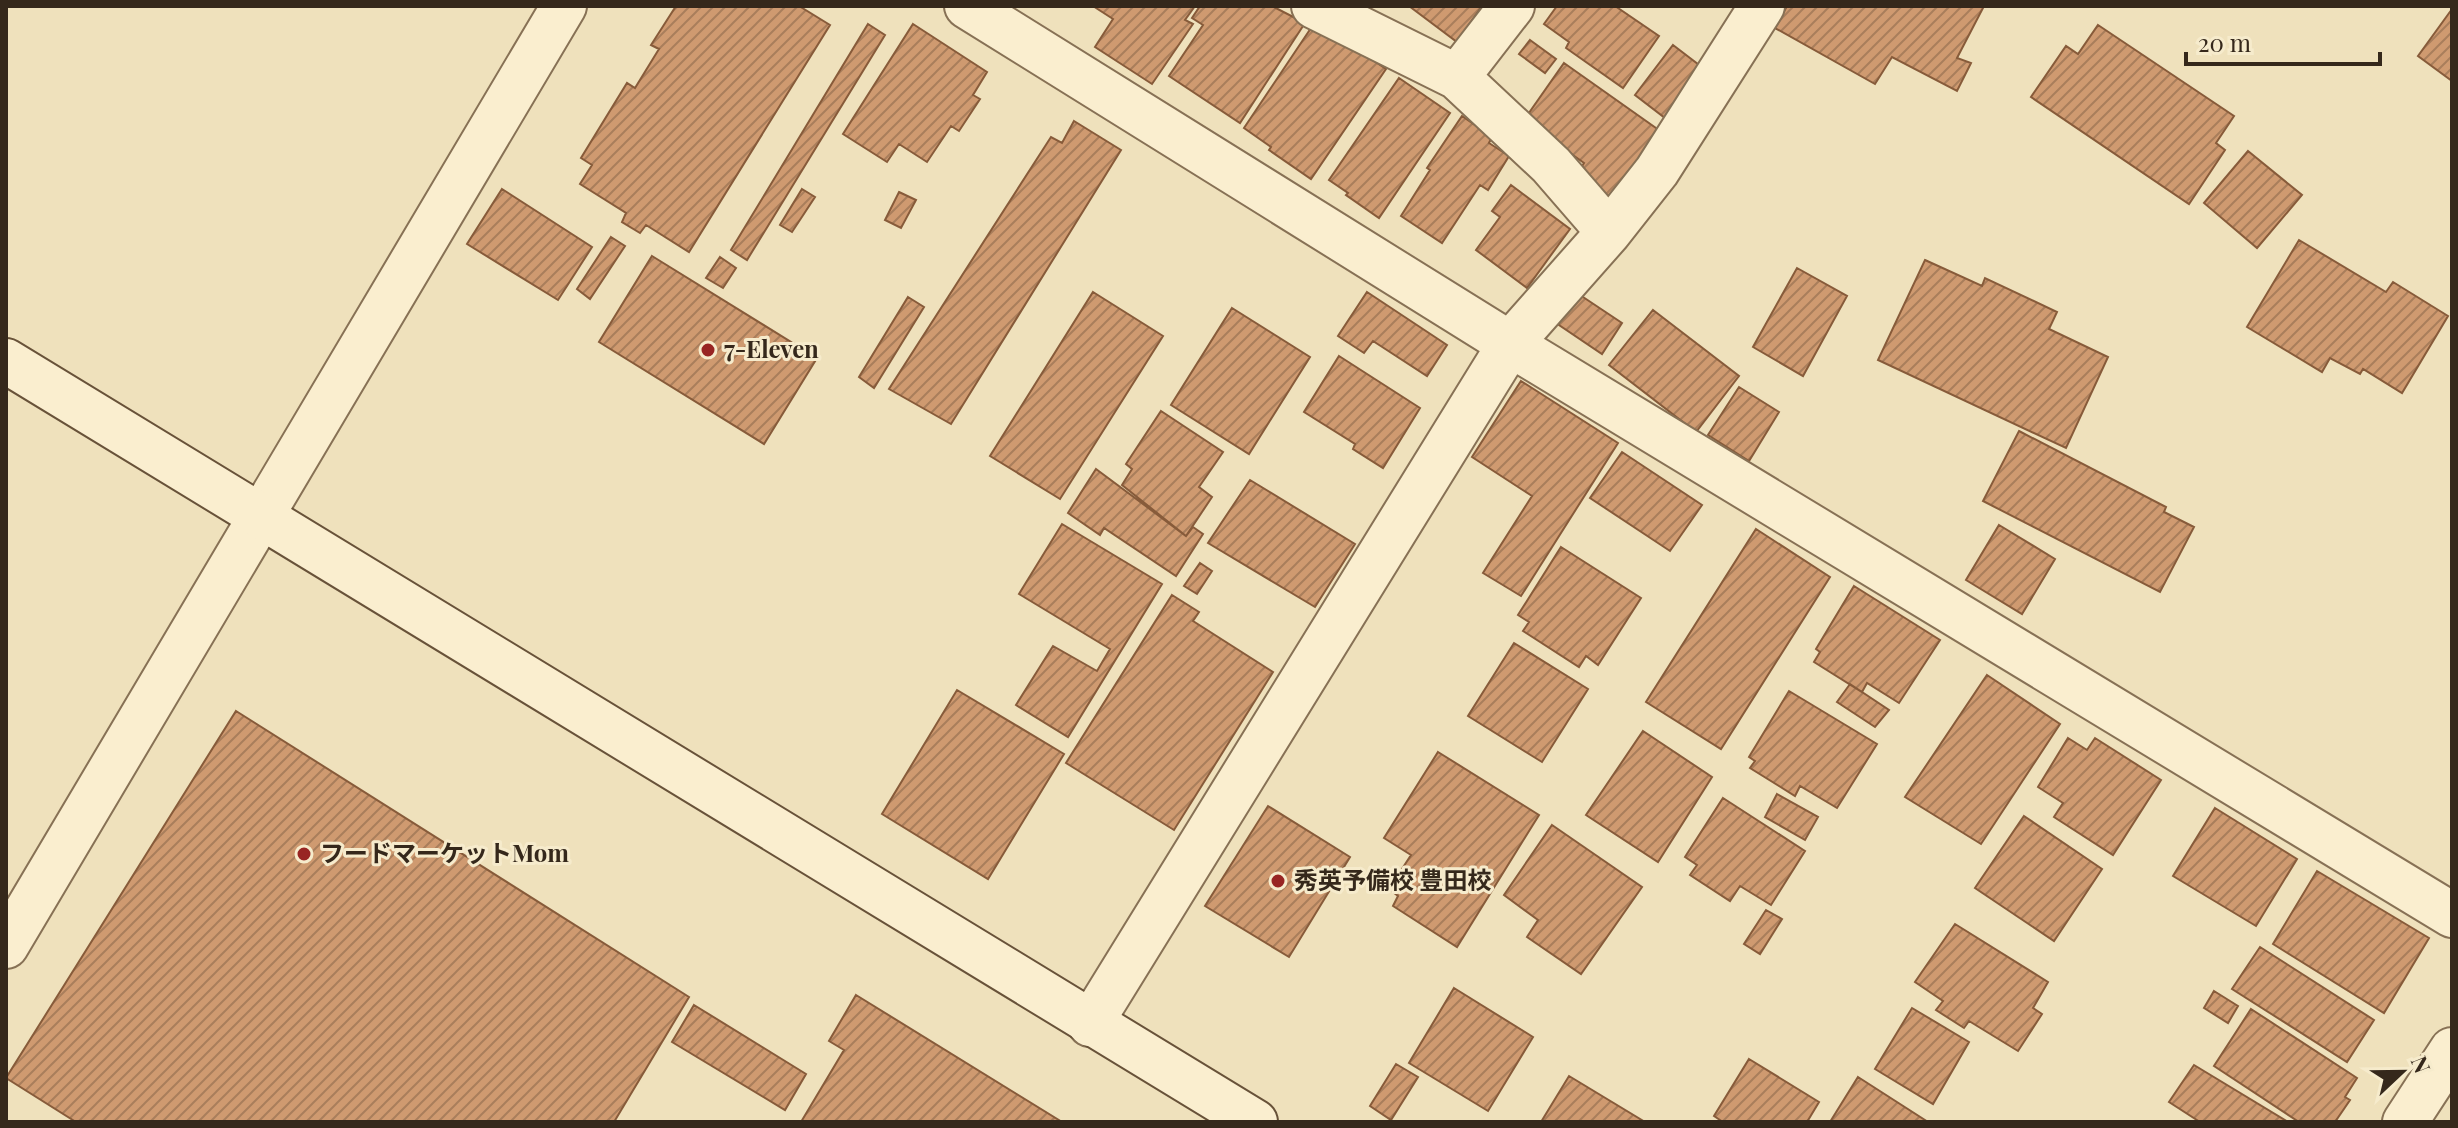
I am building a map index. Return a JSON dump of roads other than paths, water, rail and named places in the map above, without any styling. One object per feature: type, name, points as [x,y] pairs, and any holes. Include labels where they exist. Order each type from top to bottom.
[{"type":"street","points":[[6,946],[564,6]]},
{"type":"street","points":[[967,6],[1510,344],[2452,915]]},
{"type":"street","points":[[1314,6],[1457,77],[1551,165],[1609,232]]},
{"type":"street","points":[[1457,77],[1512,6]]},
{"type":"street","points":[[1090,1024],[1510,344],[1609,232],[1657,171],[1762,6]]},
{"type":"street","points":[[6,361],[1255,1122]]},
{"type":"street","points":[[2405,1122],[2452,1050]]},
{"type":"place","name":"7-Eleven","points":[[708,350]]},
{"type":"place","name":"フードマーケットMom","points":[[304,854]]},
{"type":"place","name":"秀英予備校 豊田校","points":[[1278,881]]}]
